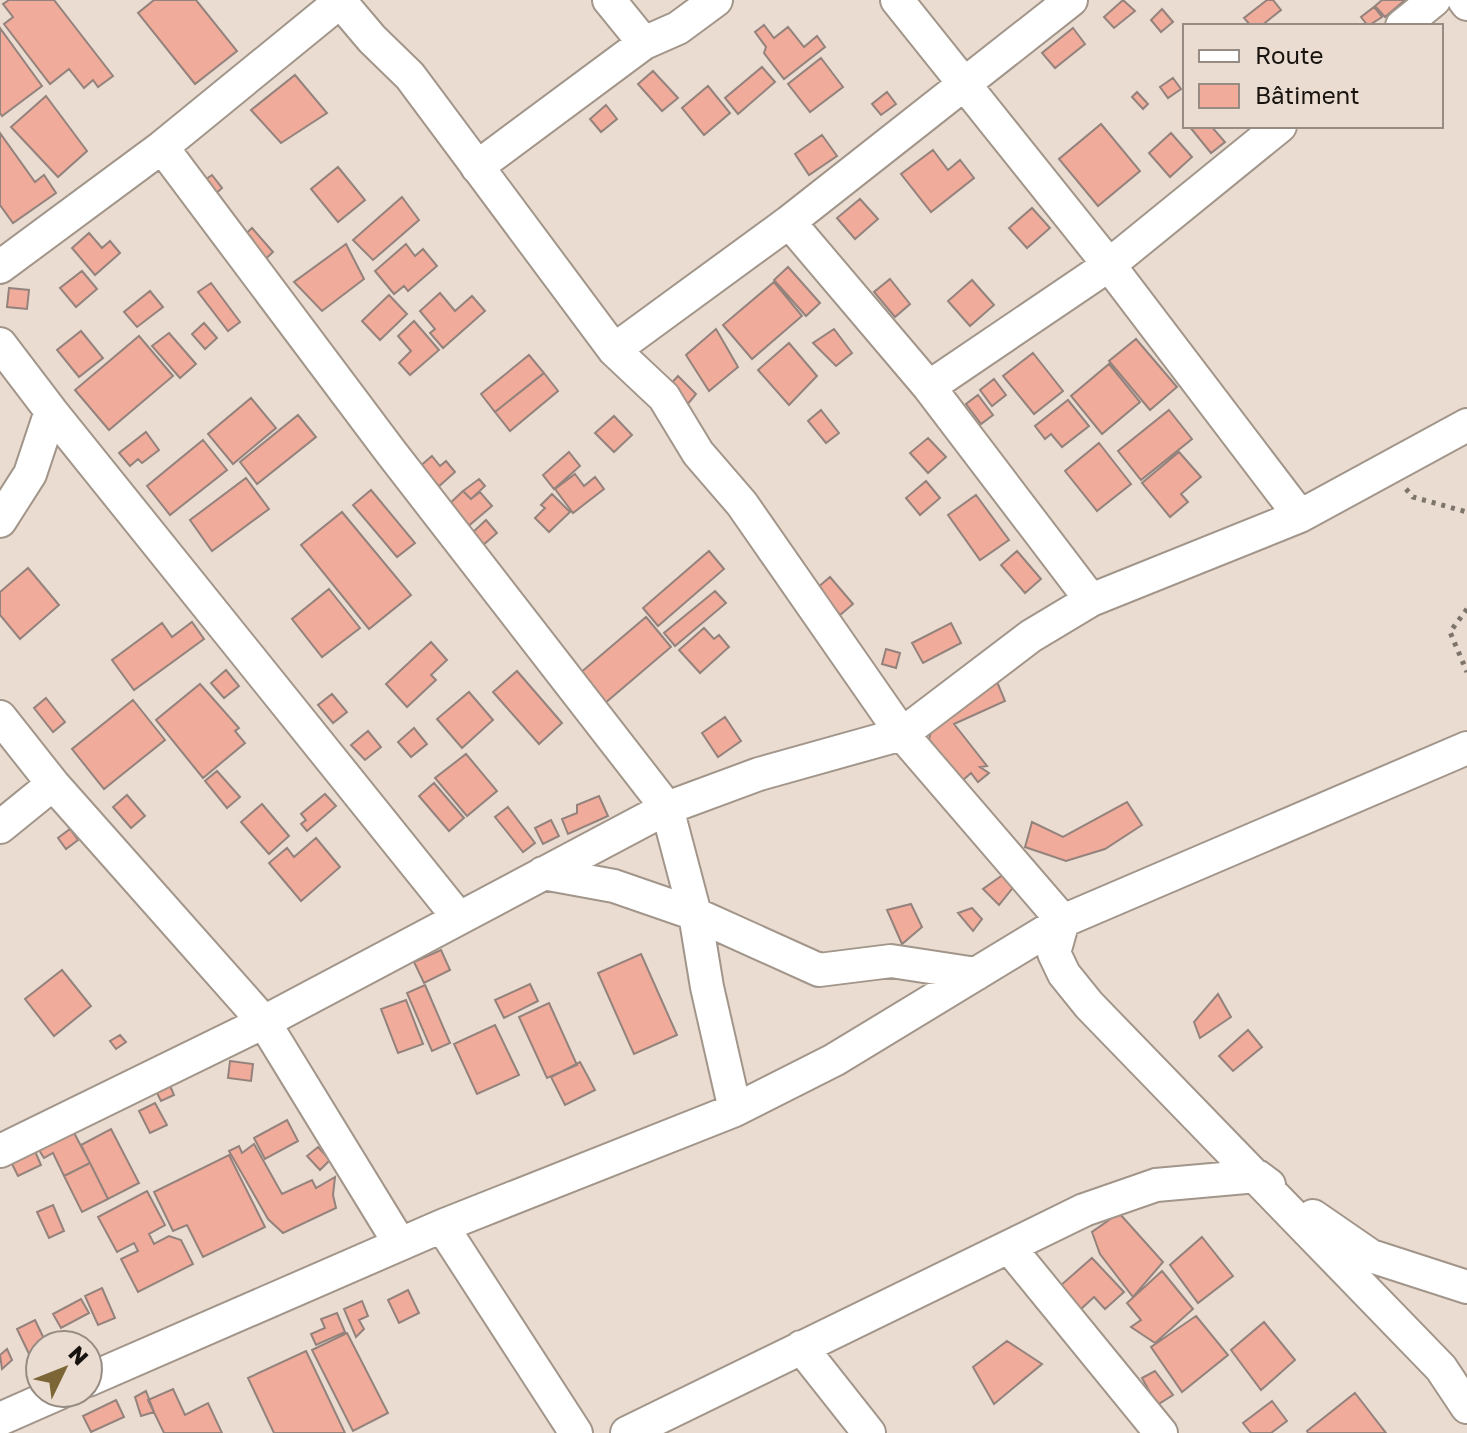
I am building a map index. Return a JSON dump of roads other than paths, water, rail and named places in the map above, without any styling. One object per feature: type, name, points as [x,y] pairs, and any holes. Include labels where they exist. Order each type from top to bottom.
[{"type":"street","points":[[0,267],[162,147],[341,0],[372,39],[410,76],[614,350],[664,397],[698,453],[742,504],[902,734],[1063,921]]},
{"type":"street","points":[[609,0],[644,43]]},
{"type":"street","points":[[477,167],[644,43],[678,28],[716,0]]},
{"type":"street","points":[[897,0],[1109,265],[1300,516]]},
{"type":"street","points":[[614,350],[789,222],[1071,0]]},
{"type":"street","points":[[1404,24],[1434,0]]},
{"type":"street","points":[[929,387],[1109,265],[1278,128]]},
{"type":"street","points":[[162,147],[390,451],[667,808],[695,914],[707,987],[735,1110]]},
{"type":"street","points":[[789,222],[929,387],[1091,600]]},
{"type":"street","points":[[0,344],[458,917]]},
{"type":"street","points":[[0,521],[30,474],[51,411]]},
{"type":"street","points":[[0,1151],[264,1022],[667,808],[759,774],[902,734],[1031,636],[1091,600],[1300,516],[1467,425]]},
{"type":"street","points":[[0,717],[53,784],[264,1022],[400,1244]]},
{"type":"street","points":[[104,1373],[442,1226],[735,1110],[834,1060],[1063,921],[1467,748]]},
{"type":"street","points":[[0,827],[53,784]]},
{"type":"street","points":[[543,873],[614,886],[695,914],[819,970],[891,961],[976,974]]},
{"type":"street","points":[[1063,921],[1054,953],[1064,974],[1089,1005],[1441,1368],[1467,1407]]},
{"type":"street","points":[[627,1433],[1084,1210],[1156,1185],[1257,1176],[1371,1256],[1467,1287]]},
{"type":"street","points":[[442,1226],[576,1433]]},
{"type":"street","points":[[1009,1247],[1161,1433]]},
{"type":"street","points":[[801,1347],[869,1433]]},
{"type":"street","points":[[0,1419],[24,1408]]}]
